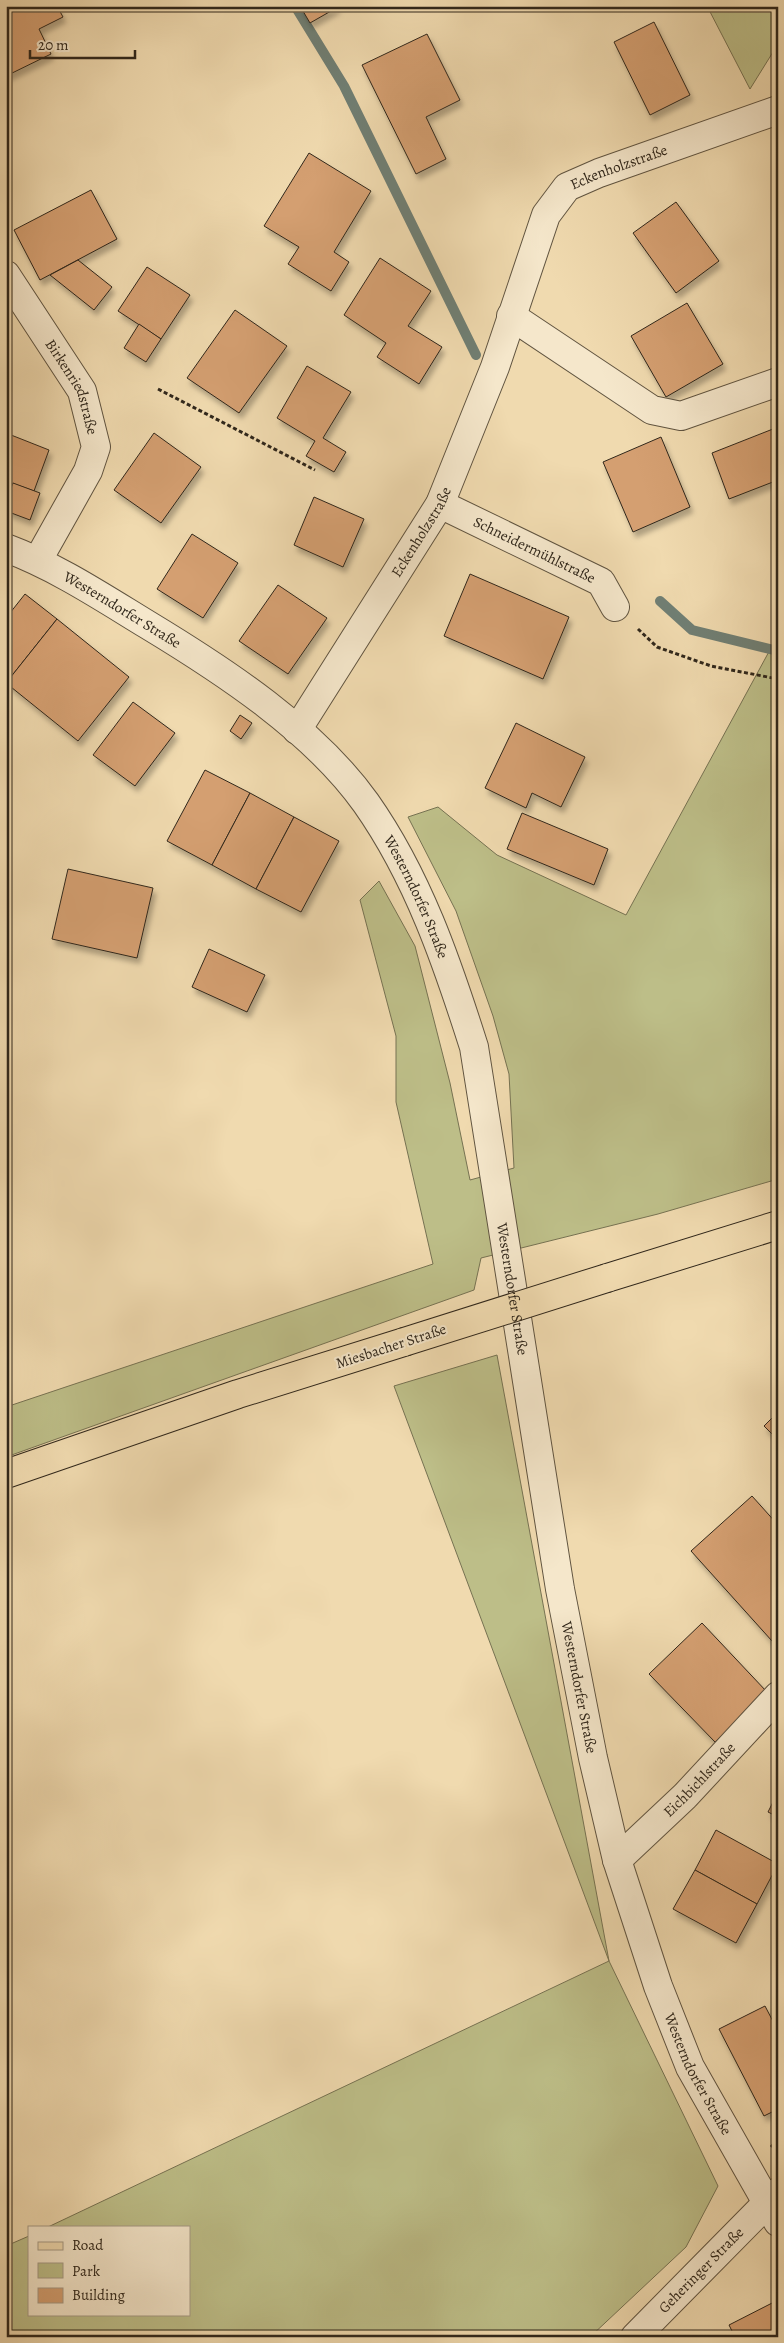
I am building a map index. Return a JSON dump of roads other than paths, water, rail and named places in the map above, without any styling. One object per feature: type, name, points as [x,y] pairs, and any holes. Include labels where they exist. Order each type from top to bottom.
[{"type":"main road","name":"Miesbacher Straße","points":[[6,1474],[238,1394],[778,1225]]},
{"type":"street","name":"Eckenholzstraße","points":[[297,730],[440,504],[495,367],[546,214],[567,187],[599,173],[778,110]]},
{"type":"street","name":"Birkenriedstraße","points":[[6,275],[82,392],[96,447],[88,471],[38,560]]},
{"type":"street","points":[[511,316],[652,410],[681,416],[778,382]]},
{"type":"street","name":"Schneidermühlstraße","points":[[440,504],[601,582],[615,607]]},
{"type":"street","name":"Westerndorfer Straße","points":[[6,548],[38,560],[168,637],[250,693],[297,730],[332,764],[365,803],[426,910],[446,960],[474,1047],[560,1589],[593,1758],[618,1860],[658,1986],[690,2067],[774,2206]]},
{"type":"street","name":"Eichbichlstraße","points":[[618,1860],[685,1796],[778,1696]]},
{"type":"street","name":"Geheringer Straße","points":[[635,2337],[774,2206]]},
{"type":"waterway","points":[[295,6],[344,86],[476,355]]},
{"type":"waterway","points":[[660,601],[692,630],[778,651]]}]
